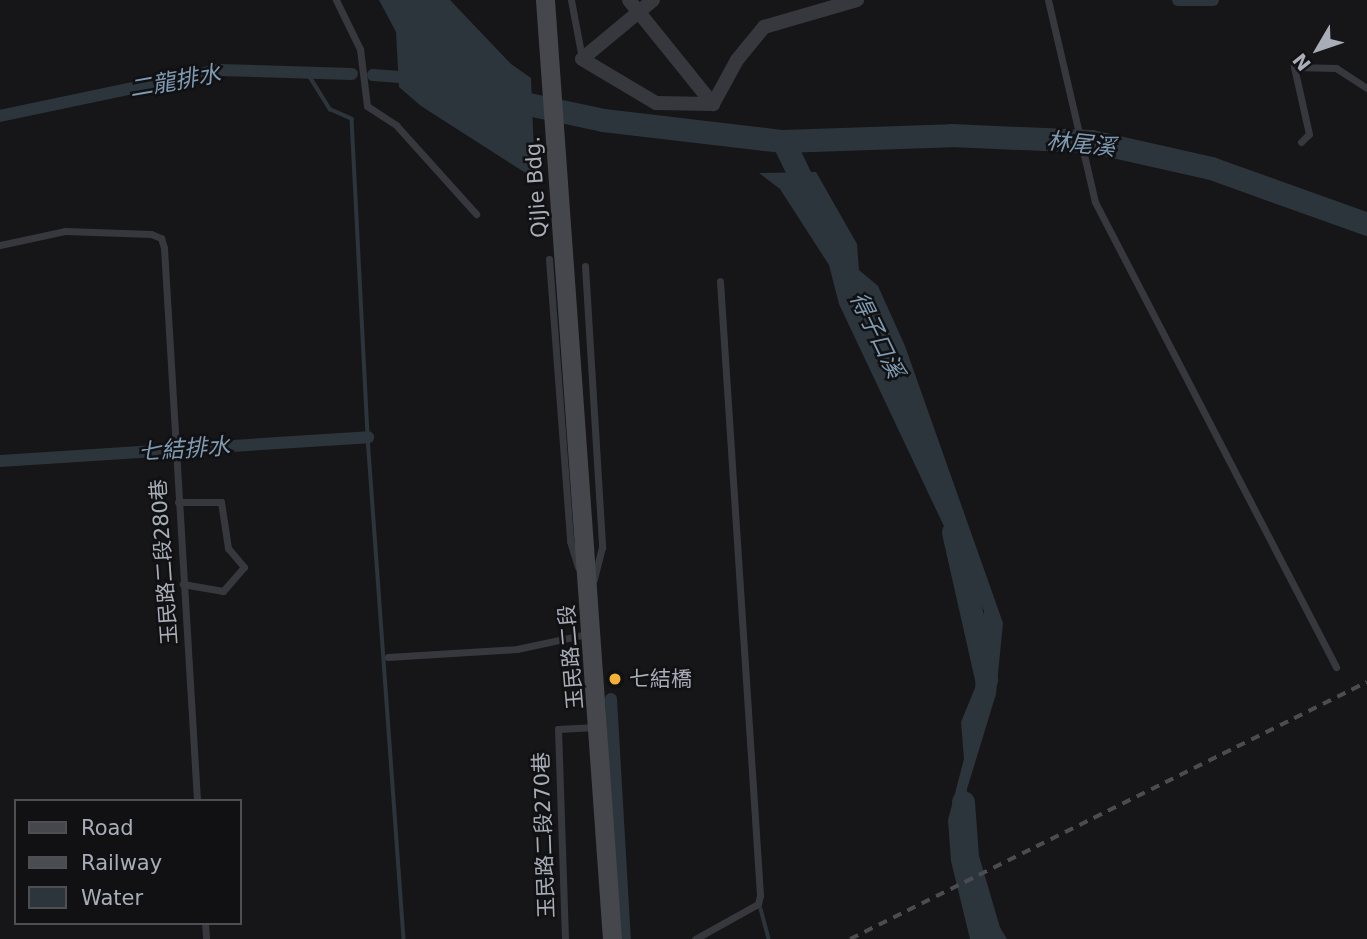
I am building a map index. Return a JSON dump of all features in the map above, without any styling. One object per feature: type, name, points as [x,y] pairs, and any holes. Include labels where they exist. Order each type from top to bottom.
[{"type":"street","name":"QiJie Bdg.","points":[[545,0],[572,372]]},
{"type":"street","points":[[629,0],[713,104]]},
{"type":"street","points":[[653,0],[582,59],[656,103],[713,104]]},
{"type":"street","points":[[713,104],[737,60],[764,27],[857,0]]},
{"type":"street","name":"玉民路二段","points":[[572,372],[612,939]]},
{"type":"lane","points":[[336,0],[360,49],[367,106],[396,125],[476,214]]},
{"type":"lane","points":[[571,0],[582,59]]},
{"type":"lane","points":[[1048,0],[1069,103],[1095,202],[1336,667]]},
{"type":"lane","points":[[1301,142],[1309,134],[1294,67],[1336,68],[1367,88]]},
{"type":"lane","name":"玉民路二段280巷","points":[[0,245],[65,231],[161,237],[197,799]]},
{"type":"lane","points":[[549,259],[570,541],[589,601]]},
{"type":"lane","points":[[585,266],[602,547],[589,601]]},
{"type":"lane","points":[[695,939],[758,904],[760,895],[720,281]]},
{"type":"lane","points":[[178,502],[221,502],[228,548],[244,567],[223,591],[183,584]]},
{"type":"lane","points":[[388,657],[517,649],[591,634]]},
{"type":"lane","name":"玉民路二段270巷","points":[[565,939],[558,729],[599,726]]},
{"type":"water","points":[[379,0],[450,0],[511,64],[531,78],[535,179],[421,106],[399,87],[396,32]]},
{"type":"water","points":[[816,172],[857,244],[859,270],[878,286],[905,346],[1003,623],[996,694],[967,789],[964,869],[1007,939],[970,939],[951,861],[948,820],[964,759],[961,722],[975,688],[984,611],[839,304],[829,265],[780,189],[759,173]]},
{"type":"waterway","points":[[1178,0],[1213,0]]},
{"type":"waterway","name":"二龍排水","points":[[0,116],[219,70],[352,74]]},
{"type":"waterway","points":[[307,72],[330,109],[352,119],[368,437],[404,939]]},
{"type":"waterway","name":"二龍排水","points":[[373,75],[413,78]]},
{"type":"waterway","name":"林尾溪","points":[[503,93],[528,104],[603,120],[783,141],[951,135],[1091,141],[1211,168],[1367,224]]},
{"type":"waterway","name":"得子口溪","points":[[783,141],[811,199]]},
{"type":"waterway","name":"七結排水","points":[[0,461],[368,437]]},
{"type":"waterway","name":"得子口溪","points":[[953,532],[986,679]]},
{"type":"waterway","points":[[611,699],[625,939]]},
{"type":"waterway","name":"得子口溪","points":[[963,802],[967,857],[991,939]]},
{"type":"waterway","points":[[761,909],[769,939]]},
{"type":"railway","points":[[850,939],[1367,682]]},
{"type":"place","name":"七結橋","points":[[615,679]]}]
